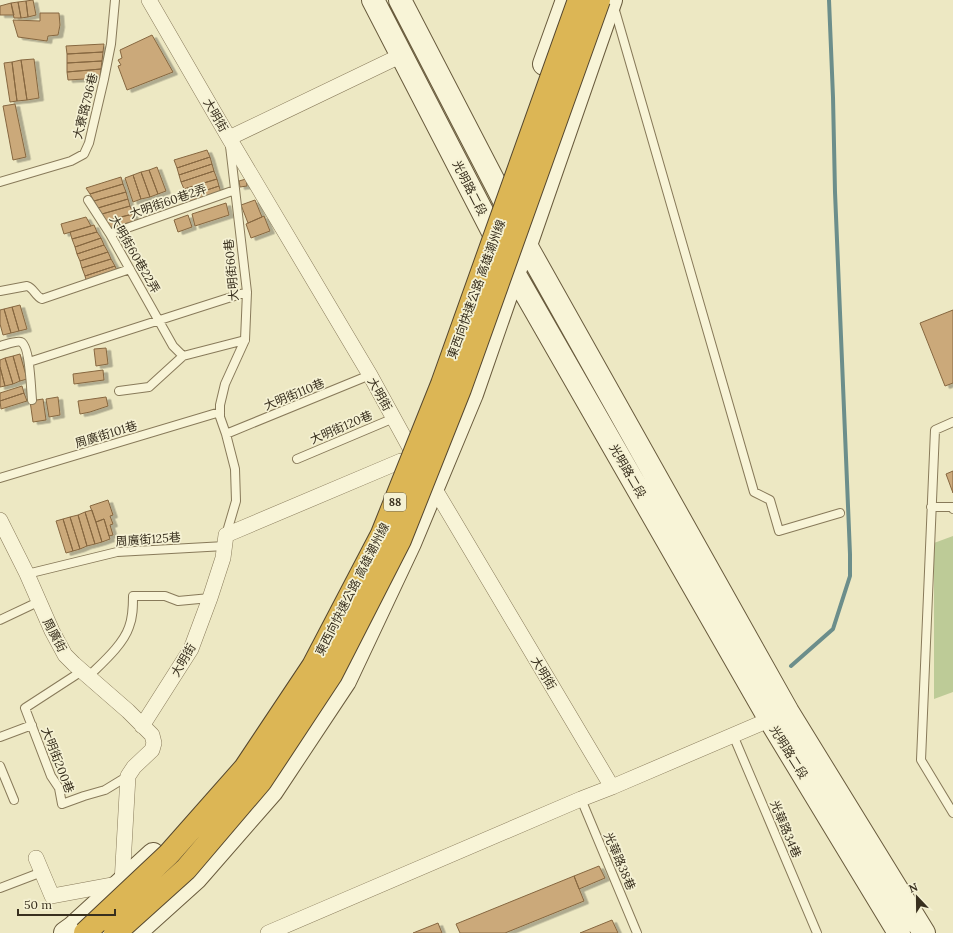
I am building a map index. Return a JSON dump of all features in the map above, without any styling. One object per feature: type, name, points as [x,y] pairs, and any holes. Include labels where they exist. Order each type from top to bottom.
[{"type":"highway","name":"東西向快速公路 高雄潮州線","points":[[86,933],[169,854],[244,768],[312,666],[324,645],[382,534],[436,398],[579,0]]},
{"type":"highway","name":"東西向快速公路 高雄潮州線","points":[[115,933],[186,869],[261,781],[331,675],[400,540],[454,404],[599,0]]},
{"type":"street","name":"大明街","points":[[149,0],[394,418],[404,452],[433,488],[612,787]]},
{"type":"street","name":"光明路二段","points":[[373,0],[514,273],[779,716],[924,933]]},
{"type":"street","points":[[64,933],[72,928],[161,847],[238,763],[304,662],[372,530],[434,381],[489,224],[499,191],[567,0]]},
{"type":"street","points":[[135,933],[196,878],[272,791],[345,681],[410,544],[472,394],[612,0]]},
{"type":"street","points":[[388,28],[404,8]]},
{"type":"street","name":"光明路二段","points":[[404,8],[526,244],[779,716],[899,933]]},
{"type":"street","points":[[229,138],[402,55]]},
{"type":"street","points":[[225,540],[404,452]]},
{"type":"street","name":"周廣街","points":[[0,520],[27,574],[52,631],[66,655],[85,674],[128,711],[142,726]]},
{"type":"street","name":"大明街","points":[[142,726],[192,649],[223,558],[225,540]]},
{"type":"street","points":[[277,931],[581,799],[779,716]]},
{"type":"street","points":[[121,933],[122,883],[128,776],[134,767],[152,750],[154,743],[152,735],[142,726]]},
{"type":"street","points":[[36,858],[52,896],[122,883]]},
{"type":"lane","name":"大寮路796巷","points":[[0,182],[71,161],[84,154],[89,143],[106,72],[116,0]]},
{"type":"lane","points":[[612,0],[754,492],[770,500],[780,531],[840,513]]},
{"type":"lane","name":"大明街60巷","points":[[225,540],[236,501],[235,469],[220,417],[220,405],[225,384],[245,340],[247,292],[229,138]]},
{"type":"lane","name":"大明街60巷2弄","points":[[110,234],[235,190]]},
{"type":"lane","name":"大明街60巷22弄","points":[[88,200],[110,234],[173,346],[184,356]]},
{"type":"lane","points":[[0,291],[27,286],[30,287],[38,297],[42,299],[130,269]]},
{"type":"lane","points":[[28,362],[247,292]]},
{"type":"lane","points":[[119,390],[148,387],[184,356],[245,340]]},
{"type":"lane","points":[[0,346],[19,341],[25,346],[32,400]]},
{"type":"lane","name":"大明街110巷","points":[[226,434],[370,376]]},
{"type":"lane","name":"周廣街101巷","points":[[0,478],[220,412]]},
{"type":"lane","name":"大明街120巷","points":[[297,459],[394,418]]},
{"type":"lane","points":[[952,811],[921,760],[935,430],[953,422]]},
{"type":"lane","points":[[931,507],[952,507],[953,509]]},
{"type":"lane","name":"周廣街125巷","points":[[27,574],[117,552],[225,540]]},
{"type":"lane","points":[[85,674],[118,646],[129,628],[133,611],[133,596],[165,596],[178,601],[210,598]]},
{"type":"lane","points":[[0,620],[38,602]]},
{"type":"lane","name":"大明街200巷","points":[[85,674],[25,708],[51,776],[59,788],[62,804],[105,790],[128,776]]},
{"type":"lane","name":"大明街200巷","points":[[0,738],[32,724]]},
{"type":"lane","name":"光華路34巷","points":[[733,735],[817,933]]},
{"type":"lane","points":[[0,766],[14,800]]},
{"type":"lane","name":"光華路38巷","points":[[581,799],[637,933]]},
{"type":"lane","points":[[0,888],[42,872]]},
{"type":"green space","points":[[953,536],[953,692],[934,699],[934,543]]},
{"type":"building","points":[[33,0],[36,15],[28,17],[26,1]]},
{"type":"building","points":[[26,1],[28,17],[21,18],[18,2]]},
{"type":"building","points":[[18,2],[21,18],[14,18],[11,3]]},
{"type":"building","points":[[11,3],[14,15],[0,15],[0,6]]},
{"type":"building","points":[[40,13],[59,13],[60,25],[58,35],[48,36],[47,41],[18,37],[13,20],[40,21]]},
{"type":"building","points":[[152,35],[173,72],[127,90],[118,66],[121,65],[118,60],[122,58],[120,50]]},
{"type":"building","points":[[104,44],[103,52],[67,54],[66,46]]},
{"type":"building","points":[[103,52],[102,61],[67,63],[67,54]]},
{"type":"building","points":[[34,59],[39,98],[27,100],[21,60]]},
{"type":"building","points":[[21,60],[27,100],[17,101],[12,62]]},
{"type":"building","points":[[102,61],[101,69],[67,72],[67,63]]},
{"type":"building","points":[[12,62],[17,101],[10,102],[4,63]]},
{"type":"building","points":[[101,69],[100,78],[68,80],[67,72]]},
{"type":"building","points":[[15,104],[26,157],[13,160],[3,106]]},
{"type":"building","points":[[207,150],[210,157],[177,168],[174,160]]},
{"type":"building","points":[[210,157],[212,164],[179,175],[177,168]]},
{"type":"building","points":[[212,164],[214,171],[181,182],[179,175]]},
{"type":"building","points":[[157,167],[166,191],[158,194],[149,170]]},
{"type":"building","points":[[149,170],[158,194],[150,197],[141,172]]},
{"type":"building","points":[[214,171],[217,179],[184,189],[181,182]]},
{"type":"building","points":[[141,172],[150,197],[141,199],[133,175]]},
{"type":"building","points":[[133,175],[141,199],[133,202],[125,178]]},
{"type":"building","points":[[121,177],[123,184],[90,194],[86,188]]},
{"type":"building","points":[[217,179],[219,186],[186,197],[184,189]]},
{"type":"building","points":[[246,179],[247,186],[240,187],[239,181]]},
{"type":"building","points":[[123,184],[126,192],[94,201],[90,194]]},
{"type":"building","points":[[219,186],[221,193],[188,204],[186,197]]},
{"type":"building","points":[[126,192],[128,199],[98,208],[94,201]]},
{"type":"building","points":[[128,199],[130,206],[102,214],[98,208]]},
{"type":"building","points":[[255,200],[262,217],[248,223],[241,205]]},
{"type":"building","points":[[226,203],[229,215],[195,226],[192,214]]},
{"type":"building","points":[[130,206],[133,214],[105,221],[102,214]]},
{"type":"building","points":[[133,214],[135,221],[109,228],[105,221]]},
{"type":"building","points":[[188,215],[192,227],[178,232],[174,220]]},
{"type":"building","points":[[264,216],[270,231],[251,238],[246,224]]},
{"type":"building","points":[[86,217],[91,226],[64,234],[61,224]]},
{"type":"building","points":[[94,225],[97,232],[72,239],[70,232]]},
{"type":"building","points":[[97,232],[101,238],[75,247],[72,239]]},
{"type":"building","points":[[101,238],[104,245],[77,254],[75,247]]},
{"type":"building","points":[[104,245],[108,252],[80,261],[77,254]]},
{"type":"building","points":[[108,252],[111,259],[82,268],[80,261]]},
{"type":"building","points":[[111,259],[115,266],[85,276],[82,268]]},
{"type":"building","points":[[115,266],[118,273],[87,283],[85,276]]},
{"type":"building","points":[[20,305],[27,329],[19,331],[12,307]]},
{"type":"building","points":[[12,307],[19,331],[11,333],[4,309]]},
{"type":"building","points":[[4,309],[11,333],[3,335],[0,324],[0,310]]},
{"type":"building","points":[[953,310],[953,383],[945,386],[920,323]]},
{"type":"building","points":[[106,348],[108,364],[96,366],[94,349]]},
{"type":"building","points":[[20,354],[27,379],[20,381],[13,356]]},
{"type":"building","points":[[13,356],[20,381],[13,384],[5,358]]},
{"type":"building","points":[[5,358],[13,384],[5,386],[0,367],[0,360]]},
{"type":"building","points":[[0,367],[5,386],[0,387]]},
{"type":"building","points":[[103,370],[104,380],[74,384],[73,374]]},
{"type":"building","points":[[22,386],[24,393],[0,401],[0,393]]},
{"type":"building","points":[[24,393],[27,401],[1,409],[0,401]]},
{"type":"building","points":[[58,397],[60,415],[49,417],[46,399]]},
{"type":"building","points":[[106,397],[108,406],[80,414],[78,401]]},
{"type":"building","points":[[43,399],[46,420],[33,422],[30,401]]},
{"type":"building","points":[[953,471],[953,493],[946,474]]},
{"type":"building","points":[[108,500],[113,515],[110,516],[113,524],[110,525],[113,535],[109,536],[104,519],[96,522],[90,506]]},
{"type":"building","points":[[92,510],[102,542],[95,544],[85,512]]},
{"type":"building","points":[[85,512],[95,544],[87,546],[78,515]]},
{"type":"building","points":[[78,515],[87,546],[80,549],[70,517]]},
{"type":"building","points":[[70,517],[80,549],[73,551],[63,519]]},
{"type":"building","points":[[63,519],[73,551],[66,553],[56,521]]},
{"type":"building","points":[[104,519],[110,539],[102,542],[96,522]]},
{"type":"building","points":[[599,866],[605,878],[579,889],[574,876]]},
{"type":"building","points":[[574,876],[584,901],[505,933],[460,933],[456,924]]},
{"type":"building","points":[[612,920],[618,933],[580,933]]},
{"type":"building","points":[[438,923],[442,933],[413,933]]},
{"type":"waterway","points":[[791,666],[833,629],[850,576],[829,0]]}]
